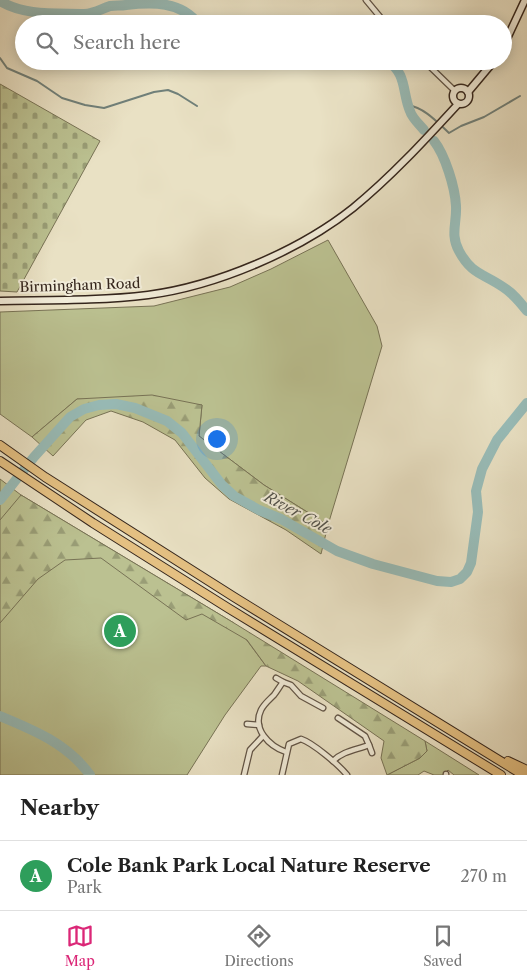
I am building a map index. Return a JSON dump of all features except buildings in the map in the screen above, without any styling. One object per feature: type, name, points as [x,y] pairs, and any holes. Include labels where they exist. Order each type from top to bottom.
[{"type":"highway","points":[[0,445],[45,478],[234,597],[524,775]]},
{"type":"highway","points":[[2,462],[37,487],[228,608],[502,775]]},
{"type":"highway","points":[[477,746],[527,770]]},
{"type":"main road","points":[[512,28],[525,0]]},
{"type":"main road","points":[[468,92],[462,88],[455,91],[453,98],[458,104],[464,104],[468,101],[468,92],[486,70]]},
{"type":"main road","name":"Birmingham Road","points":[[0,301],[94,300],[132,297],[180,289],[223,277],[280,253],[332,223],[382,183],[458,104]]},
{"type":"street","points":[[366,0],[378,15]]},
{"type":"street","points":[[433,70],[455,91]]},
{"type":"street","points":[[276,678],[291,685],[301,696],[323,708]]},
{"type":"street","points":[[283,682],[276,693],[264,704],[258,725],[263,736],[276,749],[286,752]]},
{"type":"street","points":[[338,718],[365,736],[372,752]]},
{"type":"street","points":[[247,724],[258,725]]},
{"type":"street","points":[[244,775],[250,750],[263,736]]},
{"type":"street","points":[[282,775],[288,744],[301,738],[333,760],[347,775]]},
{"type":"street","points":[[333,760],[344,752],[369,745]]},
{"type":"green space","points":[[0,84],[100,141],[17,292],[0,291]]},
{"type":"green space","points":[[328,240],[377,326],[382,346],[328,525],[264,485],[199,436],[202,405],[77,399],[32,437],[0,414],[0,312],[154,306],[230,287]]},
{"type":"green space","points":[[152,395],[202,405],[199,436],[264,485],[328,525],[321,554],[286,530],[229,499],[205,478],[175,440],[143,422],[111,411],[86,420],[53,456],[32,437],[77,399]]},
{"type":"green space","points":[[0,479],[21,495],[234,623],[266,666],[261,666],[225,715],[187,775],[0,775]]},
{"type":"green space","points":[[21,495],[425,741],[427,751],[420,758],[387,775],[381,758],[384,741],[298,681],[266,666],[247,640],[202,614],[186,620],[101,558],[65,560],[38,579],[0,623],[0,520]]},
{"type":"green space","points":[[425,741],[479,775],[454,775],[448,770],[443,775],[434,775],[424,771],[418,775],[387,775],[420,758],[427,751]]},
{"type":"waterway","name":"River Cole","points":[[0,1],[19,9],[41,13],[88,14],[112,6],[146,3],[175,7],[190,15]]},
{"type":"waterway","points":[[0,58],[7,68],[37,81],[62,98],[85,105],[104,108],[154,92],[168,90],[197,106]]},
{"type":"waterway","name":"River Cole","points":[[397,70],[403,83],[411,114],[424,130]]},
{"type":"waterway","points":[[408,105],[425,112],[449,133],[484,117],[520,96]]},
{"type":"waterway","name":"River Cole","points":[[434,141],[446,163],[454,190],[456,206],[454,234],[459,251],[473,269],[507,289],[527,311]]},
{"type":"waterway","name":"River Cole","points":[[0,500],[34,457],[70,417],[84,409],[99,405],[116,404],[135,408],[167,421],[182,433],[222,485],[234,496],[259,510],[281,519],[337,551],[373,564],[437,581],[451,582],[460,579],[467,572],[471,563],[478,512],[476,491],[482,469],[497,440],[527,403]]},
{"type":"waterway","name":"River Cole","points":[[0,716],[38,733],[61,746],[90,775]]},
{"type":"place","name":"Cole Bank Park Local Nature Reserve","points":[[120,631]]}]
